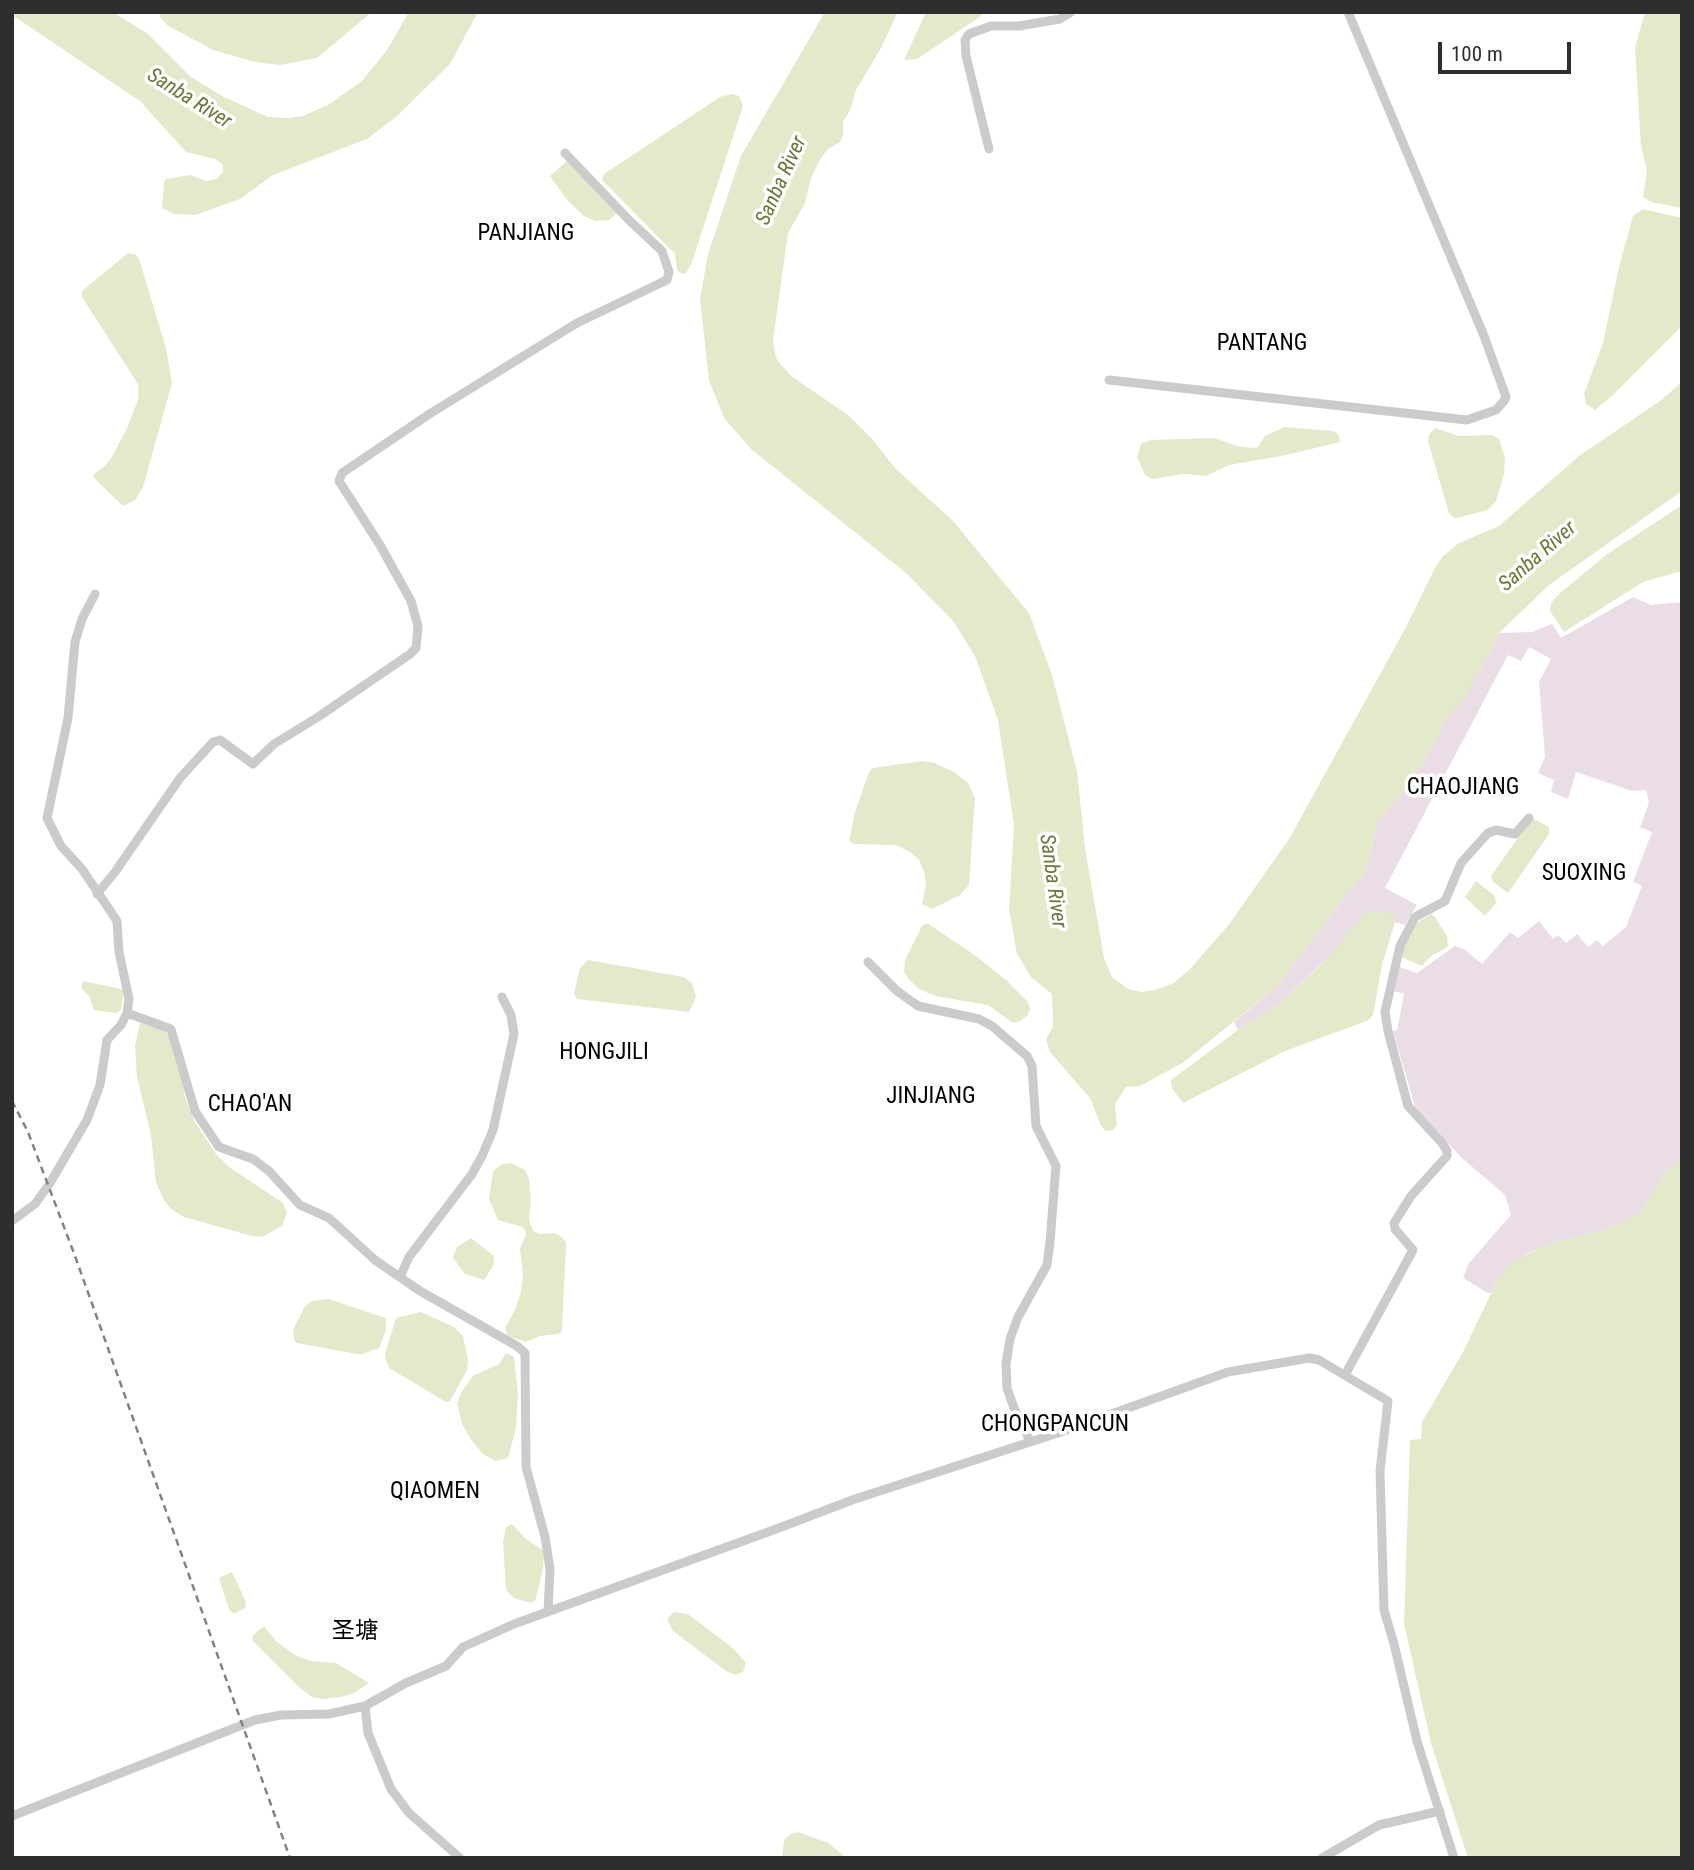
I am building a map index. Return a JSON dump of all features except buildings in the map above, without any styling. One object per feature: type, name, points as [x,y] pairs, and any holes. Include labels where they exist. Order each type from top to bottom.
[{"type":"street","points":[[989,149],[966,56],[965,40],[969,34],[978,30],[1060,19],[1071,12]]},
{"type":"street","points":[[1109,380],[1466,420],[1496,410],[1502,405],[1506,397],[1484,336],[1348,12]]},
{"type":"street","points":[[97,894],[180,778],[213,742],[220,740],[253,764],[274,744],[416,648],[418,626],[411,601],[380,545],[339,481],[342,473],[431,413],[577,323],[667,280],[669,272],[662,251],[565,153]]},
{"type":"street","points":[[12,1222],[34,1204],[50,1183],[88,1120],[100,1085],[107,1040],[117,1031],[127,1013],[129,999],[113,914],[82,869],[58,841],[47,816],[68,719],[75,642],[86,608],[94,594]]},
{"type":"street","points":[[1345,1375],[1413,1250],[1395,1229],[1394,1223],[1411,1195],[1447,1156],[1442,1143],[1409,1108],[1388,1031],[1385,1012],[1400,946],[1415,917],[1446,901],[1461,863],[1488,833],[1496,830],[1515,834],[1529,818]]},
{"type":"street","points":[[868,962],[897,991],[918,1006],[979,1019],[992,1026],[1027,1056],[1032,1066],[1036,1126],[1056,1166],[1047,1265],[1014,1328],[1006,1364],[1007,1388],[1030,1441]]},
{"type":"street","points":[[400,1277],[409,1257],[472,1174],[493,1130],[514,1034],[511,1015],[502,997]]},
{"type":"street","points":[[127,1013],[171,1029],[195,1111],[219,1147],[253,1159],[269,1171],[300,1205],[329,1218],[375,1260],[525,1353],[526,1466],[545,1537],[550,1569],[548,1612]]},
{"type":"street","points":[[12,1816],[255,1720],[272,1716],[329,1714],[365,1706],[406,1683],[446,1666],[463,1647],[514,1624],[852,1500],[1228,1371],[1309,1359],[1319,1360],[1388,1401],[1380,1471],[1384,1610],[1395,1644],[1417,1741],[1454,1858]]},
{"type":"street","points":[[365,1706],[368,1733],[391,1789],[409,1813],[460,1858]]},
{"type":"street","points":[[1322,1858],[1379,1825],[1440,1811]]},
{"type":"shaded area","points":[[1633,597],[1651,605],[1682,602],[1682,1157],[1662,1176],[1647,1205],[1635,1217],[1604,1230],[1555,1242],[1526,1254],[1498,1279],[1491,1293],[1488,1293],[1463,1278],[1469,1263],[1511,1215],[1505,1195],[1462,1158],[1416,1110],[1393,1031],[1397,1030],[1404,994],[1394,991],[1400,967],[1417,973],[1455,946],[1464,949],[1482,964],[1510,932],[1518,938],[1539,921],[1553,939],[1558,935],[1566,943],[1577,934],[1588,947],[1597,940],[1603,946],[1626,927],[1642,886],[1633,882],[1652,832],[1640,827],[1649,803],[1646,790],[1632,791],[1576,772],[1568,799],[1551,792],[1554,780],[1538,773],[1545,757],[1539,682],[1551,659],[1529,647],[1521,661],[1508,655],[1385,888],[1417,905],[1405,925],[1395,922],[1393,916],[1370,911],[1365,913],[1335,951],[1278,1005],[1238,1030],[1234,1022],[1276,987],[1365,871],[1377,825],[1423,763],[1446,720],[1477,676],[1499,633],[1532,632],[1552,624],[1561,638]]},
{"type":"water","name":"Sanba River","points":[[12,12],[112,12],[147,33],[191,77],[222,96],[268,117],[289,118],[303,116],[328,105],[362,81],[387,50],[409,12],[478,12],[450,64],[396,117],[367,139],[273,175],[240,199],[195,215],[174,214],[162,208],[164,182],[166,179],[190,175],[206,181],[216,179],[223,172],[223,165],[215,159],[186,152],[140,101],[12,15]]},
{"type":"water","points":[[160,12],[372,12],[317,58],[280,65],[255,62],[213,50],[167,25],[160,17]]},
{"type":"water","name":"Sanba River","points":[[825,12],[898,12],[856,90],[843,122],[843,136],[820,160],[811,178],[805,203],[788,233],[773,340],[777,360],[791,376],[848,415],[873,440],[895,468],[953,521],[1029,613],[1052,675],[1077,771],[1085,848],[1104,958],[1112,977],[1128,989],[1142,992],[1174,983],[1190,969],[1230,923],[1289,839],[1443,556],[1459,543],[1499,526],[1579,456],[1660,401],[1682,382],[1682,491],[1549,585],[1499,633],[1463,700],[1446,720],[1423,763],[1377,825],[1365,871],[1276,987],[1184,1062],[1140,1086],[1126,1087],[1115,1104],[1117,1125],[1113,1130],[1106,1131],[1101,1126],[1090,1098],[1050,1052],[1046,1039],[1053,1027],[1052,994],[1031,977],[1017,954],[1009,909],[1014,825],[998,720],[975,656],[953,621],[906,573],[751,449],[724,418],[709,380],[700,299],[708,254],[741,156]]},
{"type":"water","points":[[926,12],[980,12],[981,16],[917,59],[904,60]]},
{"type":"water","points":[[1645,12],[1682,12],[1682,208],[1651,202],[1643,197],[1647,171],[1641,146],[1635,48]]},
{"type":"water","points":[[732,94],[739,96],[743,106],[691,265],[686,273],[682,274],[677,270],[675,254],[602,180],[604,174],[720,97]]},
{"type":"water","points":[[568,160],[617,213],[609,220],[595,221],[584,216],[568,201],[550,176]]},
{"type":"water","points":[[1643,209],[1682,218],[1682,326],[1595,410],[1586,404],[1584,394],[1603,343],[1633,216]]},
{"type":"water","points":[[128,253],[135,254],[139,259],[166,348],[172,383],[143,487],[135,500],[123,506],[94,478],[94,474],[106,465],[127,428],[138,400],[138,384],[82,297],[82,291]]},
{"type":"water","points":[[1284,427],[1333,431],[1339,435],[1340,442],[1229,465],[1206,476],[1184,474],[1152,479],[1145,475],[1137,457],[1141,444],[1150,440],[1214,438],[1237,446],[1254,448],[1258,447],[1265,436]]},
{"type":"water","points":[[1435,428],[1459,436],[1492,435],[1499,439],[1505,458],[1504,474],[1496,501],[1488,510],[1457,518],[1449,513],[1428,441]]},
{"type":"water","points":[[1682,505],[1682,571],[1643,582],[1564,632],[1550,611],[1551,603],[1559,594],[1606,555]]},
{"type":"water","points":[[922,761],[935,763],[954,772],[968,783],[975,798],[969,885],[960,895],[932,909],[922,904],[926,883],[924,872],[919,860],[910,852],[896,845],[854,844],[849,841],[855,812],[869,772],[873,768]]},
{"type":"water","points":[[1532,818],[1549,827],[1549,834],[1508,893],[1493,882],[1491,876]]},
{"type":"water","points":[[1476,881],[1495,896],[1496,903],[1485,916],[1465,897]]},
{"type":"water","points":[[1388,912],[1395,922],[1382,965],[1373,1015],[1369,1020],[1285,1051],[1183,1103],[1172,1088],[1171,1080],[1238,1030],[1278,1005],[1322,964],[1365,913]]},
{"type":"water","points":[[1431,914],[1447,936],[1448,947],[1431,956],[1422,966],[1403,958],[1402,951],[1415,924]]},
{"type":"water","points":[[927,923],[1007,981],[1028,1002],[1028,1015],[1013,1023],[988,1005],[935,996],[919,989],[904,972],[905,960],[922,926]]},
{"type":"water","points":[[588,960],[684,977],[692,983],[696,997],[689,1012],[577,999],[574,993],[580,968]]},
{"type":"water","points":[[83,981],[121,989],[124,992],[121,1010],[116,1013],[94,1010],[89,996],[81,988]]},
{"type":"water","points":[[140,1023],[161,1029],[170,1036],[180,1068],[185,1098],[195,1122],[216,1154],[229,1167],[283,1203],[287,1213],[282,1226],[262,1237],[252,1236],[184,1217],[170,1208],[164,1200],[156,1183],[151,1135],[137,1077],[135,1046]]},
{"type":"water","points":[[1682,1157],[1682,1858],[1468,1858],[1431,1743],[1404,1624],[1410,1440],[1421,1439],[1422,1422],[1463,1352],[1498,1279],[1510,1264],[1555,1242],[1604,1230],[1635,1217],[1647,1205],[1662,1176]]},
{"type":"water","points":[[511,1163],[525,1170],[529,1179],[529,1220],[533,1231],[540,1234],[555,1233],[566,1243],[562,1331],[526,1342],[508,1336],[505,1328],[521,1292],[523,1274],[520,1248],[526,1235],[525,1230],[498,1220],[489,1199],[493,1171],[502,1164]]},
{"type":"water","points":[[471,1238],[494,1256],[494,1264],[484,1280],[465,1274],[453,1258],[457,1247]]},
{"type":"water","points":[[329,1299],[386,1318],[386,1330],[379,1348],[357,1354],[297,1343],[293,1330],[305,1306],[312,1301]]},
{"type":"water","points":[[421,1312],[454,1327],[463,1336],[468,1360],[467,1370],[450,1401],[446,1402],[389,1368],[386,1360],[385,1354],[396,1318]]},
{"type":"water","points":[[506,1353],[514,1357],[518,1394],[516,1428],[508,1458],[496,1461],[483,1454],[472,1441],[462,1424],[457,1403],[473,1376],[499,1364]]},
{"type":"water","points":[[512,1524],[526,1539],[544,1551],[543,1570],[535,1601],[531,1603],[514,1598],[506,1590],[503,1542],[506,1527]]},
{"type":"water","points":[[232,1572],[246,1602],[245,1608],[234,1614],[229,1609],[219,1578]]},
{"type":"water","points":[[674,1612],[688,1614],[734,1649],[746,1663],[743,1672],[736,1675],[726,1671],[673,1631],[667,1619]]},
{"type":"water","points":[[264,1626],[277,1642],[295,1655],[311,1661],[336,1663],[369,1683],[354,1693],[341,1697],[312,1697],[252,1640],[253,1635]]},
{"type":"water","points":[[798,1832],[829,1843],[846,1858],[782,1858],[784,1840]]},
{"type":"railway","points":[[12,1101],[28,1132],[75,1256],[290,1858]]},
{"type":"district","name":"PANJIANG","points":[[526,234]]},
{"type":"district","name":"PANTANG","points":[[1262,344]]},
{"type":"district","name":"CHAOJIANG","points":[[1463,788]]},
{"type":"district","name":"SUOXING","points":[[1584,874]]},
{"type":"district","name":"HONGJILI","points":[[604,1053]]},
{"type":"district","name":"JINJIANG","points":[[931,1097]]},
{"type":"district","name":"CHAO'AN","points":[[250,1105]]},
{"type":"district","name":"CHONGPANCUN","points":[[1055,1425]]},
{"type":"district","name":"QIAOMEN","points":[[435,1492]]},
{"type":"district","name":"圣塘","points":[[355,1632]]}]
